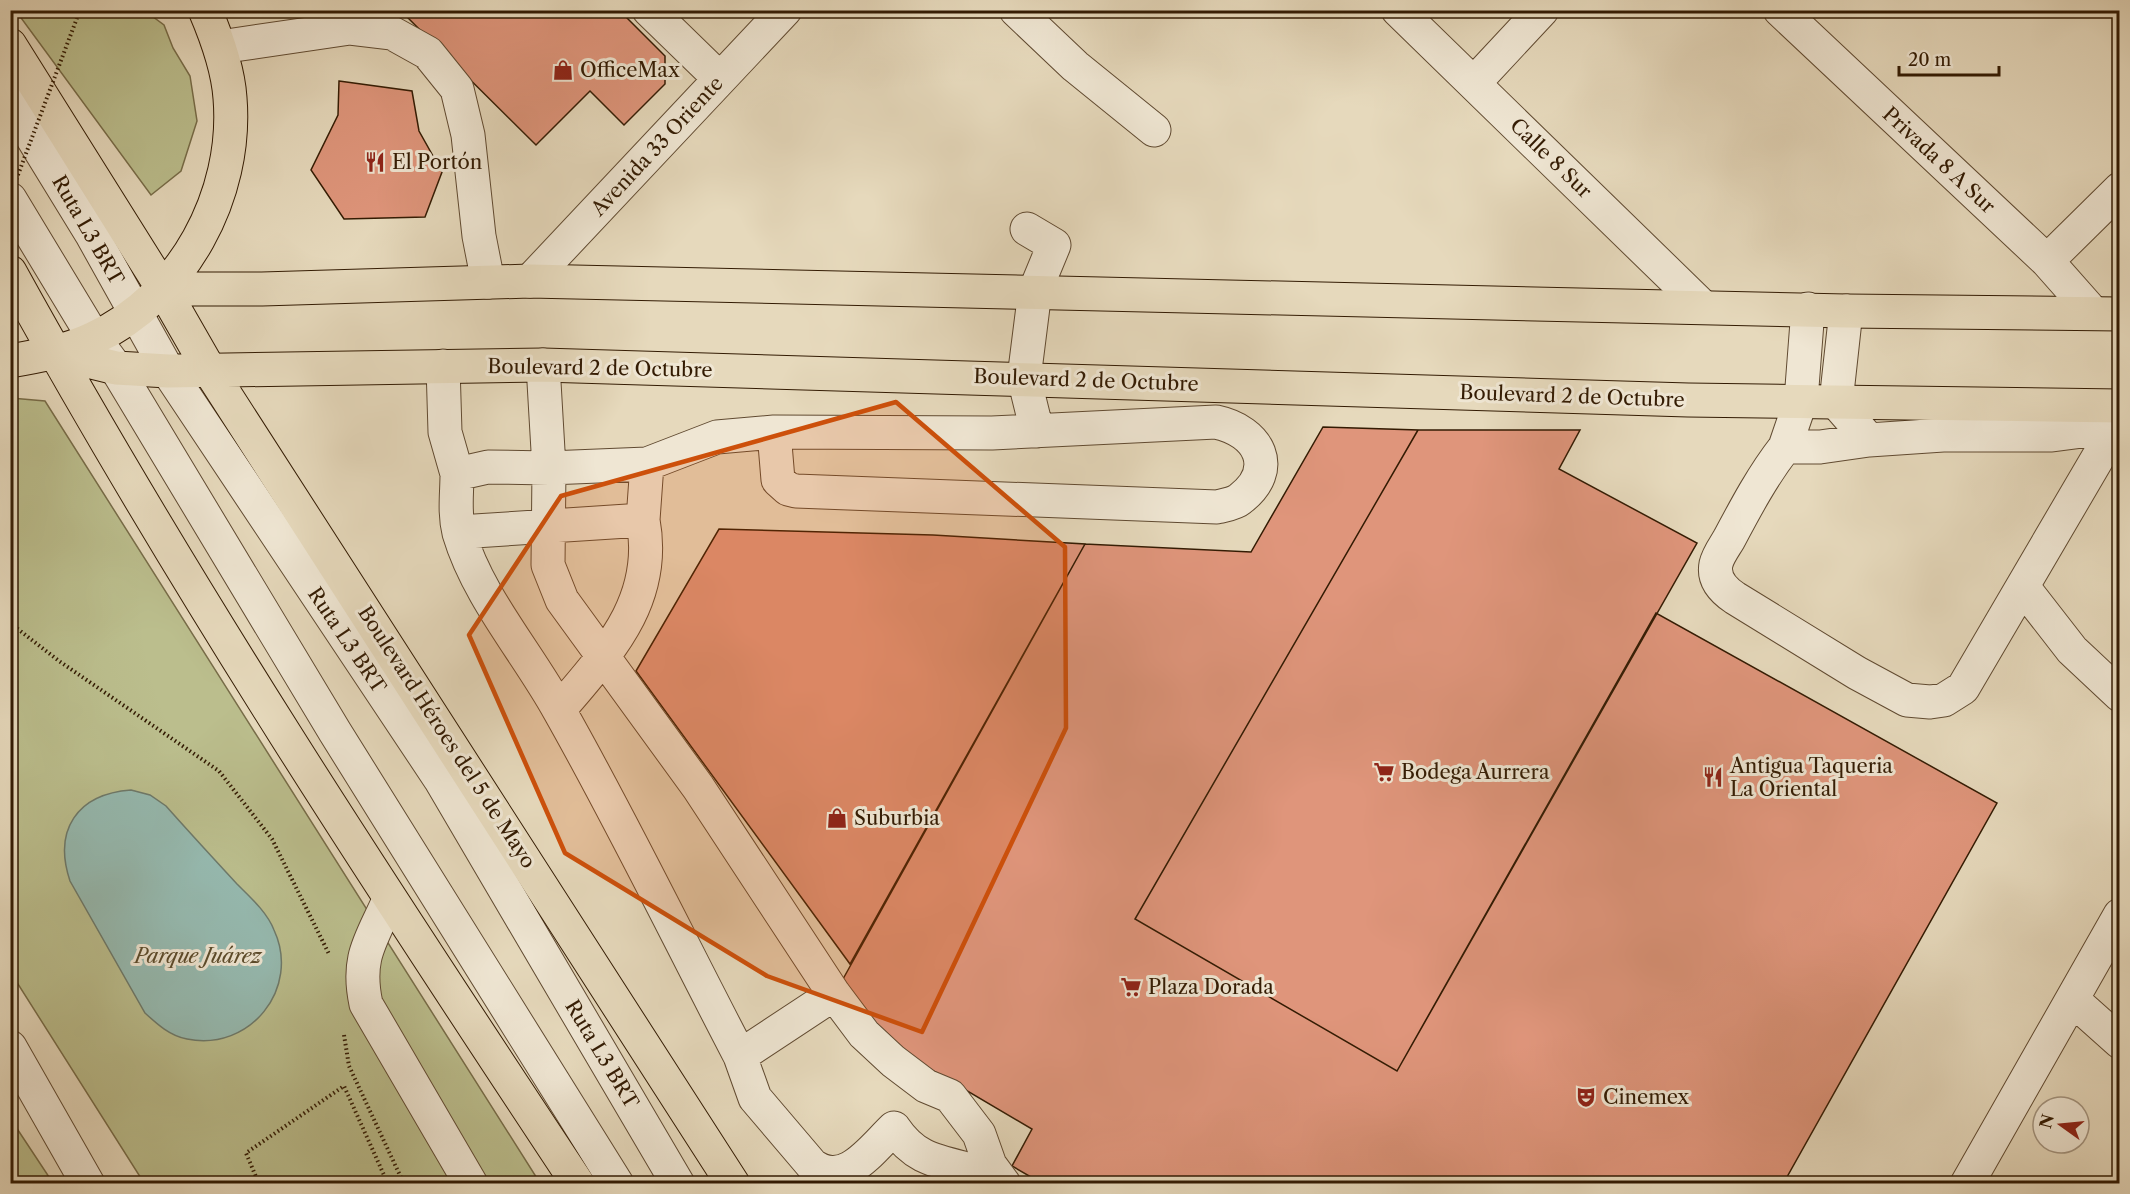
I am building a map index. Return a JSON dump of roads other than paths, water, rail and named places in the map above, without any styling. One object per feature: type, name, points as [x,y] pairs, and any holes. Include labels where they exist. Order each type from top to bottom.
[{"type":"main road","points":[[10,361],[55,353],[94,338],[136,312],[163,289],[195,247],[219,190],[229,150],[230,98],[220,47],[205,10]]},
{"type":"main road","name":"Boulevard Héroes del 5 de Mayo","points":[[10,45],[163,289],[210,371],[733,1184]]},
{"type":"main road","points":[[10,272],[97,429],[346,834],[578,1184]]},
{"type":"main road","points":[[163,289],[262,290],[530,281],[1846,311],[2106,313]]},
{"type":"main road","name":"Boulevard 2 de Octubre","points":[[55,353],[116,368],[168,371],[543,365],[1688,400],[2120,406]]},
{"type":"street","points":[[649,10],[720,79]]},
{"type":"street","name":"Avenida 33 Oriente","points":[[530,281],[785,10]]},
{"type":"street","points":[[1016,10],[1075,66],[1154,130]]},
{"type":"street","name":"Calle 8 Sur","points":[[1398,10],[1703,307]]},
{"type":"street","points":[[1474,83],[1542,10]]},
{"type":"street","name":"Privada 8 A Sur","points":[[1780,10],[2047,261],[2106,313]]},
{"type":"street","points":[[220,47],[350,28],[392,33],[428,53],[457,89],[468,135],[479,236],[488,282]]},
{"type":"street","name":"Ruta L3 BRT","points":[[10,101],[92,233],[168,371],[440,779],[678,1184]]},
{"type":"street","points":[[2047,261],[2120,189]]},
{"type":"street","points":[[10,198],[94,338],[116,368],[341,742],[617,1184]]},
{"type":"street","points":[[1027,229],[1054,245],[1035,291],[1024,378],[1037,431]]},
{"type":"street","points":[[1785,447],[1836,446],[1869,440],[1943,435],[2026,436],[2098,429],[2105,435],[2103,449],[1969,678],[1956,694],[1930,702],[1907,700],[1857,673],[1735,598],[1723,590],[1716,576],[1716,563],[1739,520],[1763,477],[1785,447],[1801,400],[1808,309]]},
{"type":"street","points":[[1846,311],[1836,402],[1869,440]]},
{"type":"street","points":[[543,365],[549,468],[548,565],[562,600],[605,656],[698,787],[834,994],[864,1034],[926,1086],[950,1096],[980,1134],[990,1165],[1004,1184]]},
{"type":"street","points":[[443,366],[445,432],[457,474],[455,508],[459,532],[494,606],[559,710],[740,1056],[755,1098],[812,1166],[822,1172],[837,1175],[851,1169],[894,1128],[926,1086]]},
{"type":"street","points":[[457,474],[488,467],[549,468],[647,464],[717,437],[774,432],[1037,431],[1216,422],[1231,425],[1254,440],[1261,463],[1249,490],[1238,501],[1217,507],[796,491],[788,489],[778,480],[774,432]]},
{"type":"street","points":[[559,710],[605,656],[639,600],[647,542],[644,520],[647,464]]},
{"type":"street","points":[[459,532],[644,520]]},
{"type":"street","points":[[2023,587],[2072,650],[2120,695]]},
{"type":"street","points":[[389,900],[363,957],[360,980],[366,1004],[471,1184]]},
{"type":"street","points":[[1967,1184],[2120,915]]},
{"type":"street","points":[[740,1056],[834,994]]},
{"type":"street","points":[[2073,1000],[2120,1042]]},
{"type":"street","points":[[10,1047],[88,1184]]},
{"type":"street","points":[[894,1128],[906,1146],[928,1159],[963,1168]]},
{"type":"water","points":[[131,790],[150,795],[166,806],[258,905],[274,930],[281,952],[281,973],[275,993],[264,1011],[249,1026],[231,1036],[210,1040],[187,1039],[164,1029],[145,1013],[70,881],[65,846],[74,818],[83,807],[96,799],[112,793]]},
{"type":"place","name":"OfficeMax","points":[[563,70]]},
{"type":"place","name":"El Portón","points":[[375,162]]},
{"type":"place","name":"Bodega Aurrera","points":[[1384,772]]},
{"type":"place","name":"Antigua Taqueria La Oriental","points":[[1713,777]]},
{"type":"place","name":"Suburbia","points":[[837,818]]},
{"type":"place","name":"Plaza Dorada","points":[[1131,987]]},
{"type":"place","name":"Cinemex","points":[[1586,1097]]},
{"type":"park label","name":"Parque Juárez","points":[[198,956]]}]
